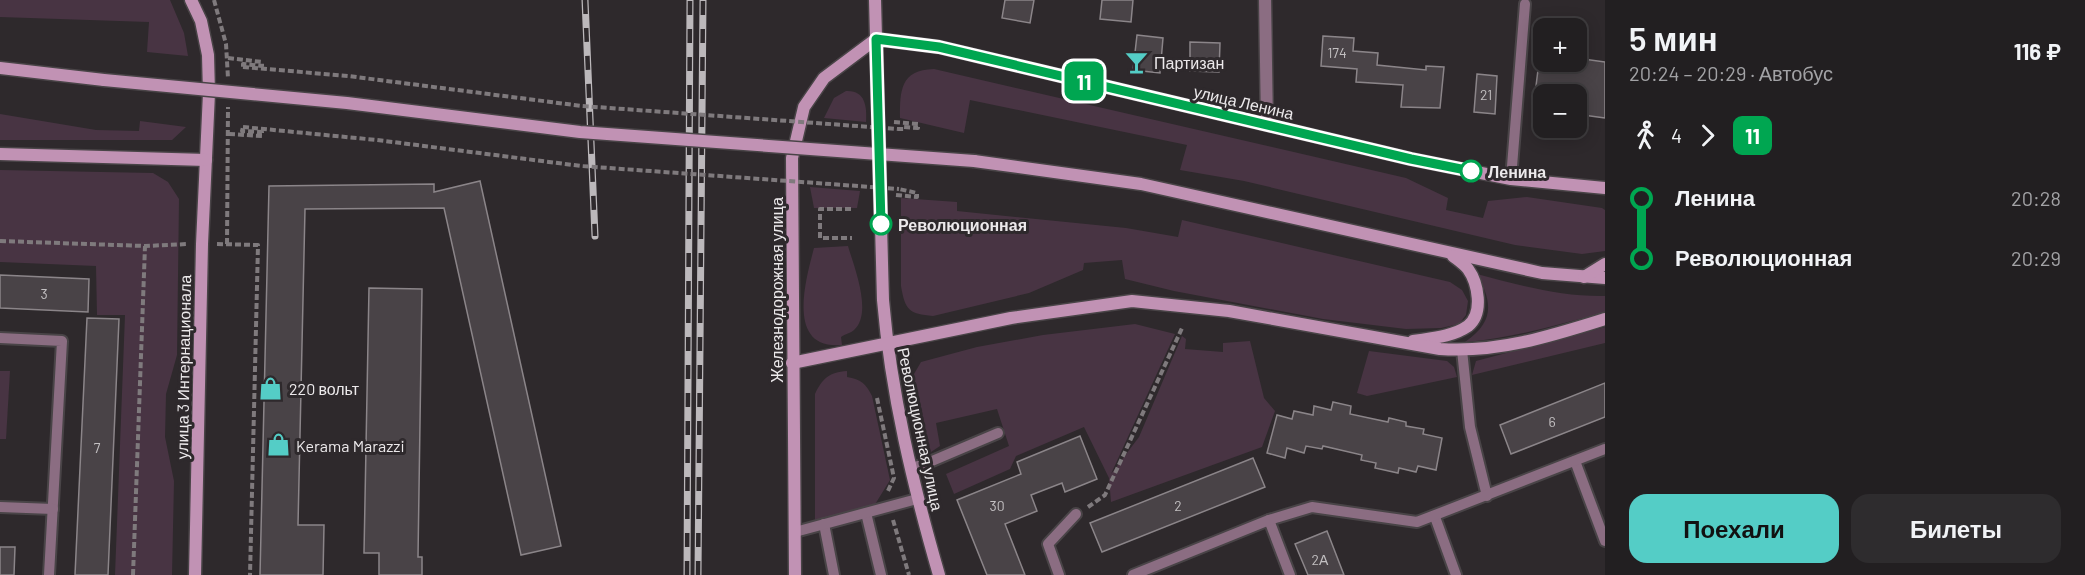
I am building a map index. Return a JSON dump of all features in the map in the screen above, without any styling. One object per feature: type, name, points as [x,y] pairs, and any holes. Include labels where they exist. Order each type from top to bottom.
[{"type":"main road","name":"улица 3 Интернационала","points":[[191,0],[201,21],[208,55],[195,575]]},
{"type":"main road","name":"Революционная улица","points":[[875,0],[883,300],[887,345],[917,499],[939,575]]},
{"type":"main road","name":"улица Ленина","points":[[876,39],[939,47],[1411,159],[1511,179],[1583,188],[1605,188]]},
{"type":"main road","name":"Железнодорожная улица","points":[[795,575],[792,158],[804,107],[824,78],[876,39]]},
{"type":"main road","points":[[0,69],[347,103],[580,132],[974,161],[1141,184],[1542,273],[1605,278]]},
{"type":"main road","points":[[0,154],[206,160]]},
{"type":"main road","points":[[1583,188],[1605,198]]},
{"type":"main road","points":[[1406,342],[1452,334],[1470,324],[1478,307],[1476,285],[1467,268],[1451,254]]},
{"type":"main road","points":[[1583,278],[1605,264]]},
{"type":"main road","points":[[792,363],[1011,318],[1132,301],[1229,311],[1462,351],[1534,341],[1605,319]]},
{"type":"street","points":[[1265,0],[1267,124]]},
{"type":"lane","points":[[1511,179],[1525,4]]},
{"type":"lane","points":[[0,338],[62,341],[49,575]]},
{"type":"lane","points":[[1462,351],[1470,427],[1487,496]]},
{"type":"lane","points":[[911,468],[926,464],[998,433]]},
{"type":"lane","points":[[1133,575],[1269,520],[1312,507],[1417,522],[1605,449]]},
{"type":"lane","points":[[1575,461],[1605,541]]},
{"type":"lane","points":[[795,532],[917,499]]},
{"type":"lane","points":[[0,507],[53,509]]},
{"type":"lane","points":[[866,513],[881,575]]},
{"type":"lane","points":[[1059,575],[1048,544],[1076,514]]},
{"type":"lane","points":[[1434,517],[1456,575]]},
{"type":"lane","points":[[1269,520],[1290,575]]},
{"type":"lane","points":[[824,524],[834,575]]},
{"type":"path","points":[[214,0],[228,58],[228,80]]},
{"type":"path","points":[[228,58],[262,62],[262,66],[243,64],[243,67],[348,76],[582,106],[903,129],[904,127],[918,128],[918,124],[894,122]]},
{"type":"path","points":[[228,102],[227,244],[258,245],[250,575]]},
{"type":"path","points":[[229,134],[262,136],[262,132],[242,131],[243,126],[377,140],[581,166],[903,189],[903,192],[917,193],[917,197],[896,195]]},
{"type":"path","points":[[851,208],[820,209],[820,238],[852,238]]},
{"type":"path","points":[[0,241],[145,246],[133,575]]},
{"type":"path","points":[[1076,514],[1105,495],[1183,326]]},
{"type":"path","points":[[877,398],[894,478],[886,493],[909,575]]},
{"type":"shaded area","points":[[0,0],[170,0],[184,33],[188,56],[147,52],[149,22],[0,17]]},
{"type":"shaded area","points":[[934,69],[1406,178],[1448,198],[1446,210],[1483,218],[1488,201],[1527,197],[1602,208],[1605,210],[1605,251],[1582,254],[1515,245],[1244,181],[1180,170],[1187,145],[970,100],[964,133],[900,118],[902,91],[908,78],[914,73]]},
{"type":"shaded area","points":[[846,91],[857,93],[864,100],[866,122],[824,118],[834,98]]},
{"type":"shaded area","points":[[0,114],[96,130],[139,131],[140,121],[186,127],[172,140],[0,140]]},
{"type":"shaded area","points":[[0,170],[153,173],[168,182],[179,199],[177,355],[166,394],[165,437],[174,481],[172,575],[115,575],[125,315],[97,315],[96,266],[0,262]]},
{"type":"shaded area","points":[[810,187],[860,191],[857,208],[814,208]]},
{"type":"shaded area","points":[[901,198],[957,202],[957,211],[1126,228],[1178,237],[1182,220],[1450,282],[1462,290],[1468,301],[1466,315],[1459,324],[1441,328],[1406,329],[1323,319],[1174,291],[1125,279],[1122,260],[1084,263],[1083,270],[1029,293],[933,316],[918,314],[907,306],[901,286]]},
{"type":"shaded area","points":[[848,246],[858,277],[862,313],[854,330],[841,337],[842,345],[824,344],[812,336],[806,325],[804,310],[804,294],[814,248]]},
{"type":"shaded area","points":[[1477,274],[1556,292],[1605,296],[1605,312],[1518,334],[1465,342],[1481,327],[1488,311],[1486,294]]},
{"type":"shaded area","points":[[1135,324],[1175,334],[1111,474],[1139,437],[1182,336],[1186,339],[1185,349],[1223,352],[1223,343],[1250,341],[1264,398],[1275,411],[1262,447],[1111,502],[1109,478],[1084,427],[1016,456],[1010,469],[954,494],[946,474],[1009,446],[997,409],[936,423],[940,446],[928,454],[913,389],[914,374],[921,362],[977,347],[1043,335]]},
{"type":"shaded area","points":[[1605,327],[1605,343],[1472,375],[1476,361]]},
{"type":"shaded area","points":[[1369,351],[1447,361],[1454,367],[1457,377],[1367,396],[1357,393]]},
{"type":"shaded area","points":[[0,371],[10,371],[6,439],[0,439]]},
{"type":"shaded area","points":[[847,371],[847,377],[862,383],[872,396],[890,480],[874,506],[815,520],[815,394],[827,377]]},
{"type":"building","points":[[1005,0],[1034,0],[1030,23],[1002,18]]},
{"type":"building","points":[[1102,0],[1133,0],[1131,22],[1100,19]]},
{"type":"building","points":[[1137,35],[1163,38],[1160,73],[1133,70]]},
{"type":"building","points":[[1323,36],[1354,38],[1353,51],[1378,53],[1377,65],[1426,70],[1426,66],[1444,67],[1440,108],[1401,107],[1403,85],[1356,82],[1357,69],[1321,66]]},
{"type":"building","points":[[1190,42],[1220,43],[1219,72],[1190,71]]},
{"type":"building","points":[[1587,60],[1605,62],[1605,118],[1587,116],[1587,84],[1536,84],[1538,72],[1587,72]]},
{"type":"building","points":[[1477,74],[1497,76],[1495,114],[1474,112]]},
{"type":"building","points":[[480,181],[561,546],[521,555],[444,208],[305,209],[298,525],[324,525],[323,575],[260,575],[269,186],[434,184],[434,192]]},
{"type":"building","points":[[0,275],[89,279],[88,312],[0,308]]},
{"type":"building","points":[[369,288],[422,289],[418,557],[422,557],[422,575],[379,575],[379,553],[364,553]]},
{"type":"building","points":[[87,318],[119,319],[108,575],[75,575]]},
{"type":"building","points":[[1605,383],[1605,417],[1511,454],[1500,425]]},
{"type":"building","points":[[1333,402],[1351,406],[1350,414],[1388,422],[1389,418],[1406,422],[1406,426],[1424,429],[1423,434],[1442,438],[1436,470],[1418,466],[1416,472],[1399,468],[1398,473],[1375,468],[1376,463],[1361,460],[1362,455],[1323,446],[1322,449],[1306,446],[1304,453],[1287,448],[1285,458],[1267,453],[1277,415],[1292,419],[1294,411],[1313,415],[1314,406],[1331,410]]},
{"type":"building","points":[[1080,436],[1097,479],[1065,492],[1062,483],[1031,495],[1037,511],[1005,524],[1025,575],[987,575],[957,500],[1021,474],[1017,462]]},
{"type":"building","points":[[1253,458],[1265,487],[1102,552],[1090,523]]},
{"type":"building","points":[[1327,531],[1344,575],[1308,575],[1295,544]]},
{"type":"building","points":[[0,547],[15,547],[14,575],[0,575]]},
{"type":"railway","points":[[585,0],[595,236]]},
{"type":"railway","points":[[687,575],[690,0]]},
{"type":"railway","points":[[698,575],[703,0]]},
{"type":"bus line","name":"11","points":[[881,224],[876,39],[939,47],[1411,159],[1471,171]]},
{"type":"place","name":"Партизан","points":[[1136,62]]},
{"type":"place","name":"Ленина","points":[[1471,171]]},
{"type":"place","name":"Революционная","points":[[881,224]]},
{"type":"place","name":"220 вольт","points":[[271,388]]},
{"type":"place","name":"Kerama Marazzi","points":[[278,445]]}]
